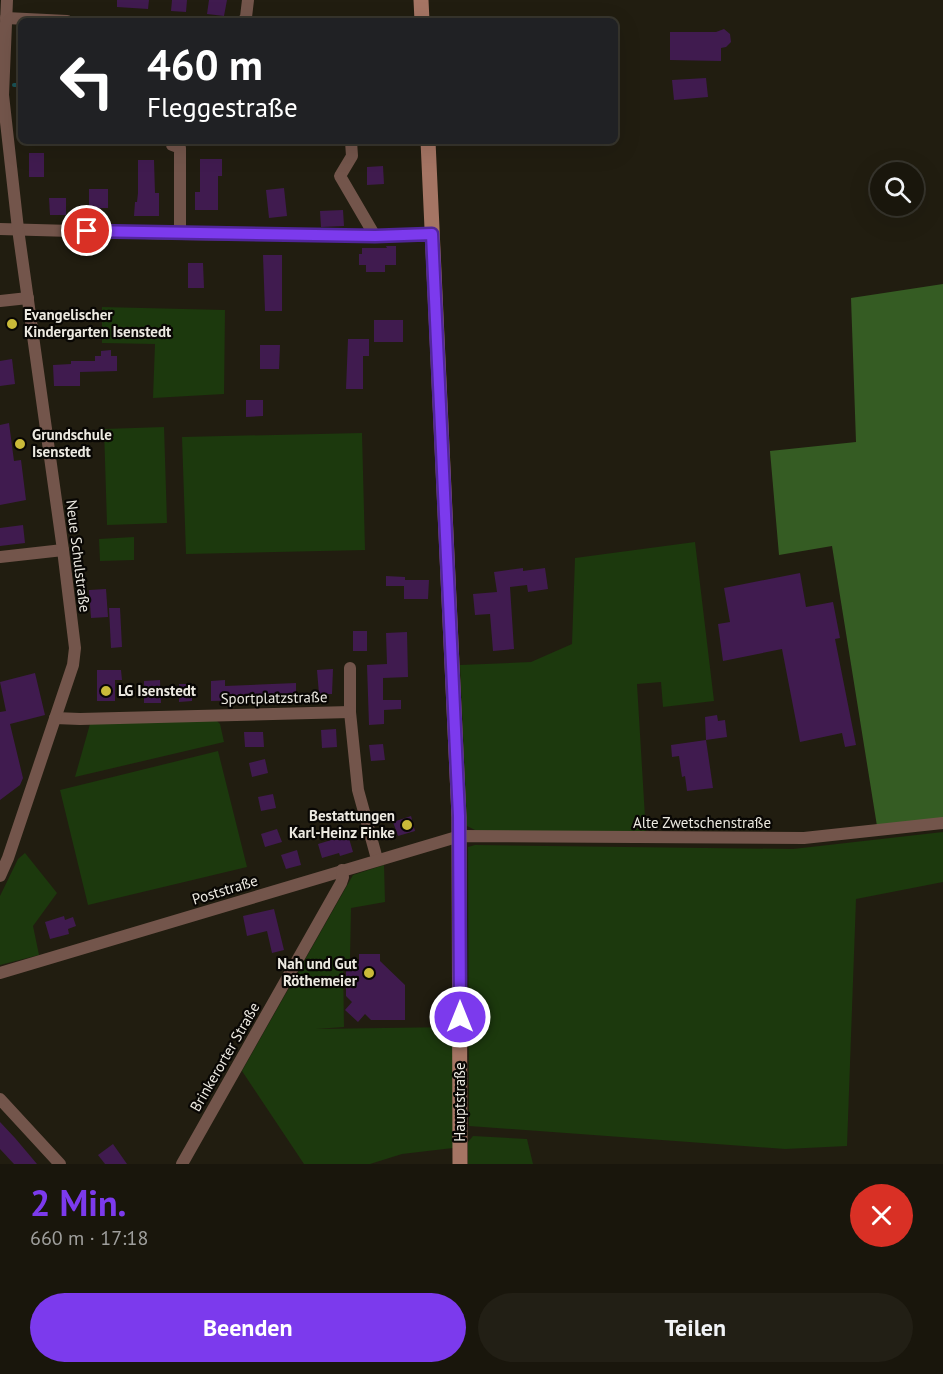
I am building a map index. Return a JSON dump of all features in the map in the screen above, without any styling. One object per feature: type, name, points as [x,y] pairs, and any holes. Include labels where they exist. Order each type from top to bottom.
[{"type":"main road","points":[[421,0],[422,18]]},
{"type":"main road","name":"Hauptstraße","points":[[428,144],[460,836],[460,1164]]},
{"type":"street","name":"Neue Schulstraße","points":[[0,876],[73,665],[75,648],[18,229],[3,95],[7,0]]},
{"type":"street","points":[[245,18],[248,0]]},
{"type":"street","points":[[6,18],[18,19]]},
{"type":"street","points":[[351,144],[352,156],[340,176],[375,236]]},
{"type":"street","points":[[172,145],[180,148],[180,234]]},
{"type":"street","points":[[0,229],[180,234],[375,236],[432,234]]},
{"type":"street","points":[[0,301],[28,298]]},
{"type":"street","points":[[0,557],[63,550]]},
{"type":"street","points":[[350,668],[350,712],[358,790],[377,860]]},
{"type":"street","name":"Sportplatzstraße","points":[[55,718],[350,712]]},
{"type":"street","name":"Alte Zwetschenstraße","points":[[460,836],[804,838],[943,823]]},
{"type":"street","name":"Poststraße","points":[[0,973],[460,836]]},
{"type":"street","name":"Brinkerorter Straße","points":[[182,1164],[341,884],[344,877],[342,870]]},
{"type":"street","points":[[0,1099],[60,1164]]},
{"type":"green space","points":[[943,284],[943,819],[877,826],[832,546],[779,555],[770,451],[856,442],[851,298]]},
{"type":"green space","points":[[102,307],[225,310],[224,394],[153,398],[155,344],[102,343]]},
{"type":"green space","points":[[164,427],[167,523],[107,525],[104,429]]},
{"type":"green space","points":[[362,433],[365,550],[186,554],[182,437]]},
{"type":"green space","points":[[134,537],[134,560],[100,561],[99,539]]},
{"type":"green space","points":[[695,542],[714,701],[663,707],[661,682],[637,684],[646,834],[479,832],[467,826],[460,665],[531,662],[572,644],[575,558]]},
{"type":"green space","points":[[216,720],[220,724],[224,742],[75,777],[90,724]]},
{"type":"green space","points":[[218,751],[247,867],[88,905],[60,790]]},
{"type":"green space","points":[[943,832],[943,882],[856,899],[847,1146],[785,1149],[469,1126],[468,847],[475,845],[793,849]]},
{"type":"green space","points":[[25,853],[57,893],[33,926],[39,955],[0,965],[0,896],[18,859]]},
{"type":"green space","points":[[384,865],[385,902],[351,908],[350,959],[343,960],[344,1027],[316,1029],[453,1027],[453,1148],[402,1154],[370,1164],[304,1164],[242,1071],[353,875]]},
{"type":"green space","points":[[473,1136],[527,1139],[533,1164],[468,1164],[468,1142]]},
{"type":"building","points":[[117,0],[149,0],[148,9],[117,7]]},
{"type":"building","points":[[172,0],[187,0],[186,12],[171,11]]},
{"type":"building","points":[[209,0],[227,0],[224,16],[207,14]]},
{"type":"building","points":[[724,29],[730,34],[731,42],[721,48],[721,61],[670,60],[670,32],[716,32]]},
{"type":"building","points":[[706,78],[708,97],[674,100],[672,80]]},
{"type":"building","points":[[29,153],[44,153],[44,177],[29,177]]},
{"type":"building","points":[[200,159],[222,159],[222,176],[218,176],[218,210],[195,210],[195,192],[200,192]]},
{"type":"building","points":[[138,160],[154,160],[155,193],[159,193],[159,216],[134,216],[138,193]]},
{"type":"building","points":[[383,166],[384,184],[367,185],[367,167]]},
{"type":"building","points":[[284,188],[287,216],[269,218],[266,190]]},
{"type":"building","points":[[89,189],[108,189],[108,208],[89,208]]},
{"type":"building","points":[[49,198],[66,198],[66,215],[50,215]]},
{"type":"building","points":[[343,210],[344,226],[321,227],[320,211]]},
{"type":"building","points":[[386,246],[396,246],[396,265],[385,265],[385,272],[366,272],[366,265],[359,265],[359,254],[362,254],[362,248],[387,248]]},
{"type":"building","points":[[263,255],[282,255],[282,311],[265,311]]},
{"type":"building","points":[[188,263],[203,263],[204,288],[188,288]]},
{"type":"building","points":[[374,320],[403,320],[403,342],[374,342]]},
{"type":"building","points":[[348,339],[369,339],[369,356],[363,356],[363,389],[346,389]]},
{"type":"building","points":[[260,345],[280,345],[279,369],[260,369]]},
{"type":"building","points":[[111,350],[111,356],[117,356],[117,371],[80,372],[80,386],[54,386],[53,365],[71,364],[71,361],[95,361],[95,356],[101,356],[101,351]]},
{"type":"building","points":[[12,359],[15,384],[0,386],[0,361]]},
{"type":"building","points":[[246,400],[263,400],[263,416],[246,417]]},
{"type":"building","points":[[9,423],[14,461],[21,460],[26,500],[0,505],[0,425]]},
{"type":"building","points":[[23,525],[25,543],[0,546],[0,528]]},
{"type":"building","points":[[523,568],[523,571],[545,568],[548,589],[528,592],[527,585],[510,587],[514,649],[493,651],[490,614],[475,615],[473,594],[497,592],[494,572]]},
{"type":"building","points":[[800,573],[806,607],[833,602],[840,638],[835,639],[856,745],[845,747],[842,733],[800,742],[782,649],[723,661],[718,624],[730,622],[724,588]]},
{"type":"building","points":[[386,576],[405,577],[405,580],[429,580],[428,599],[404,599],[404,586],[386,586]]},
{"type":"building","points":[[106,589],[108,617],[91,618],[89,590]]},
{"type":"building","points":[[109,608],[120,608],[122,647],[111,648]]},
{"type":"building","points":[[353,631],[367,631],[367,651],[353,651]]},
{"type":"building","points":[[407,632],[408,677],[383,678],[383,700],[401,700],[401,709],[384,710],[384,724],[369,725],[367,665],[387,664],[386,633]]},
{"type":"building","points":[[333,669],[332,694],[319,694],[317,670]]},
{"type":"building","name":"LG Isenstedt","points":[[97,670],[121,670],[122,680],[115,680],[115,701],[97,701]]},
{"type":"building","points":[[35,673],[45,715],[10,724],[23,778],[20,785],[0,800],[0,712],[6,711],[0,682]]},
{"type":"building","points":[[160,680],[161,703],[144,703],[144,681]]},
{"type":"building","points":[[225,680],[225,686],[296,683],[296,698],[211,701],[211,681]]},
{"type":"building","points":[[179,684],[192,684],[192,701],[179,702]]},
{"type":"building","points":[[717,715],[718,721],[725,720],[727,737],[706,740],[705,717]]},
{"type":"building","points":[[336,729],[337,747],[322,748],[321,730]]},
{"type":"building","points":[[244,732],[263,732],[264,747],[245,747]]},
{"type":"building","points":[[706,740],[713,788],[687,791],[679,756],[672,757],[671,745]]},
{"type":"building","points":[[383,744],[385,760],[371,761],[369,745]]},
{"type":"building","points":[[265,759],[268,773],[252,777],[249,763]]},
{"type":"building","points":[[273,794],[276,808],[261,811],[258,797]]},
{"type":"building","points":[[411,816],[415,831],[398,836],[393,822]]},
{"type":"building","points":[[277,829],[282,842],[265,847],[261,834]]},
{"type":"building","points":[[348,835],[353,852],[322,858],[318,844]]},
{"type":"building","points":[[297,850],[301,865],[286,869],[281,855]]},
{"type":"building","points":[[274,909],[284,950],[272,953],[267,931],[247,936],[243,916]]},
{"type":"building","points":[[64,916],[65,920],[73,917],[76,926],[68,929],[69,934],[50,939],[45,922]]},
{"type":"building","name":"Nah und Gut Röthemeier","points":[[359,954],[380,954],[380,961],[405,985],[405,1020],[371,1020],[365,1014],[358,1022],[345,1010],[352,1002],[346,996],[346,961],[359,961]]},
{"type":"building","points":[[0,1122],[37,1164],[14,1164],[0,1149]]},
{"type":"building","points":[[113,1144],[127,1164],[105,1164],[98,1155]]},
{"type":"place","name":"Evangelischer Kindergarten Isenstedt","points":[[12,324]]},
{"type":"place","name":"Grundschule Isenstedt","points":[[20,444]]},
{"type":"place","name":"LG Isenstedt","points":[[106,691]]},
{"type":"place","name":"Bestattungen Karl-Heinz Finke","points":[[407,825]]},
{"type":"place","name":"Nah und Gut Röthemeier","points":[[369,973]]},
{"type":"route","points":[[87,231],[375,236],[432,234],[460,836],[460,1017]]}]
